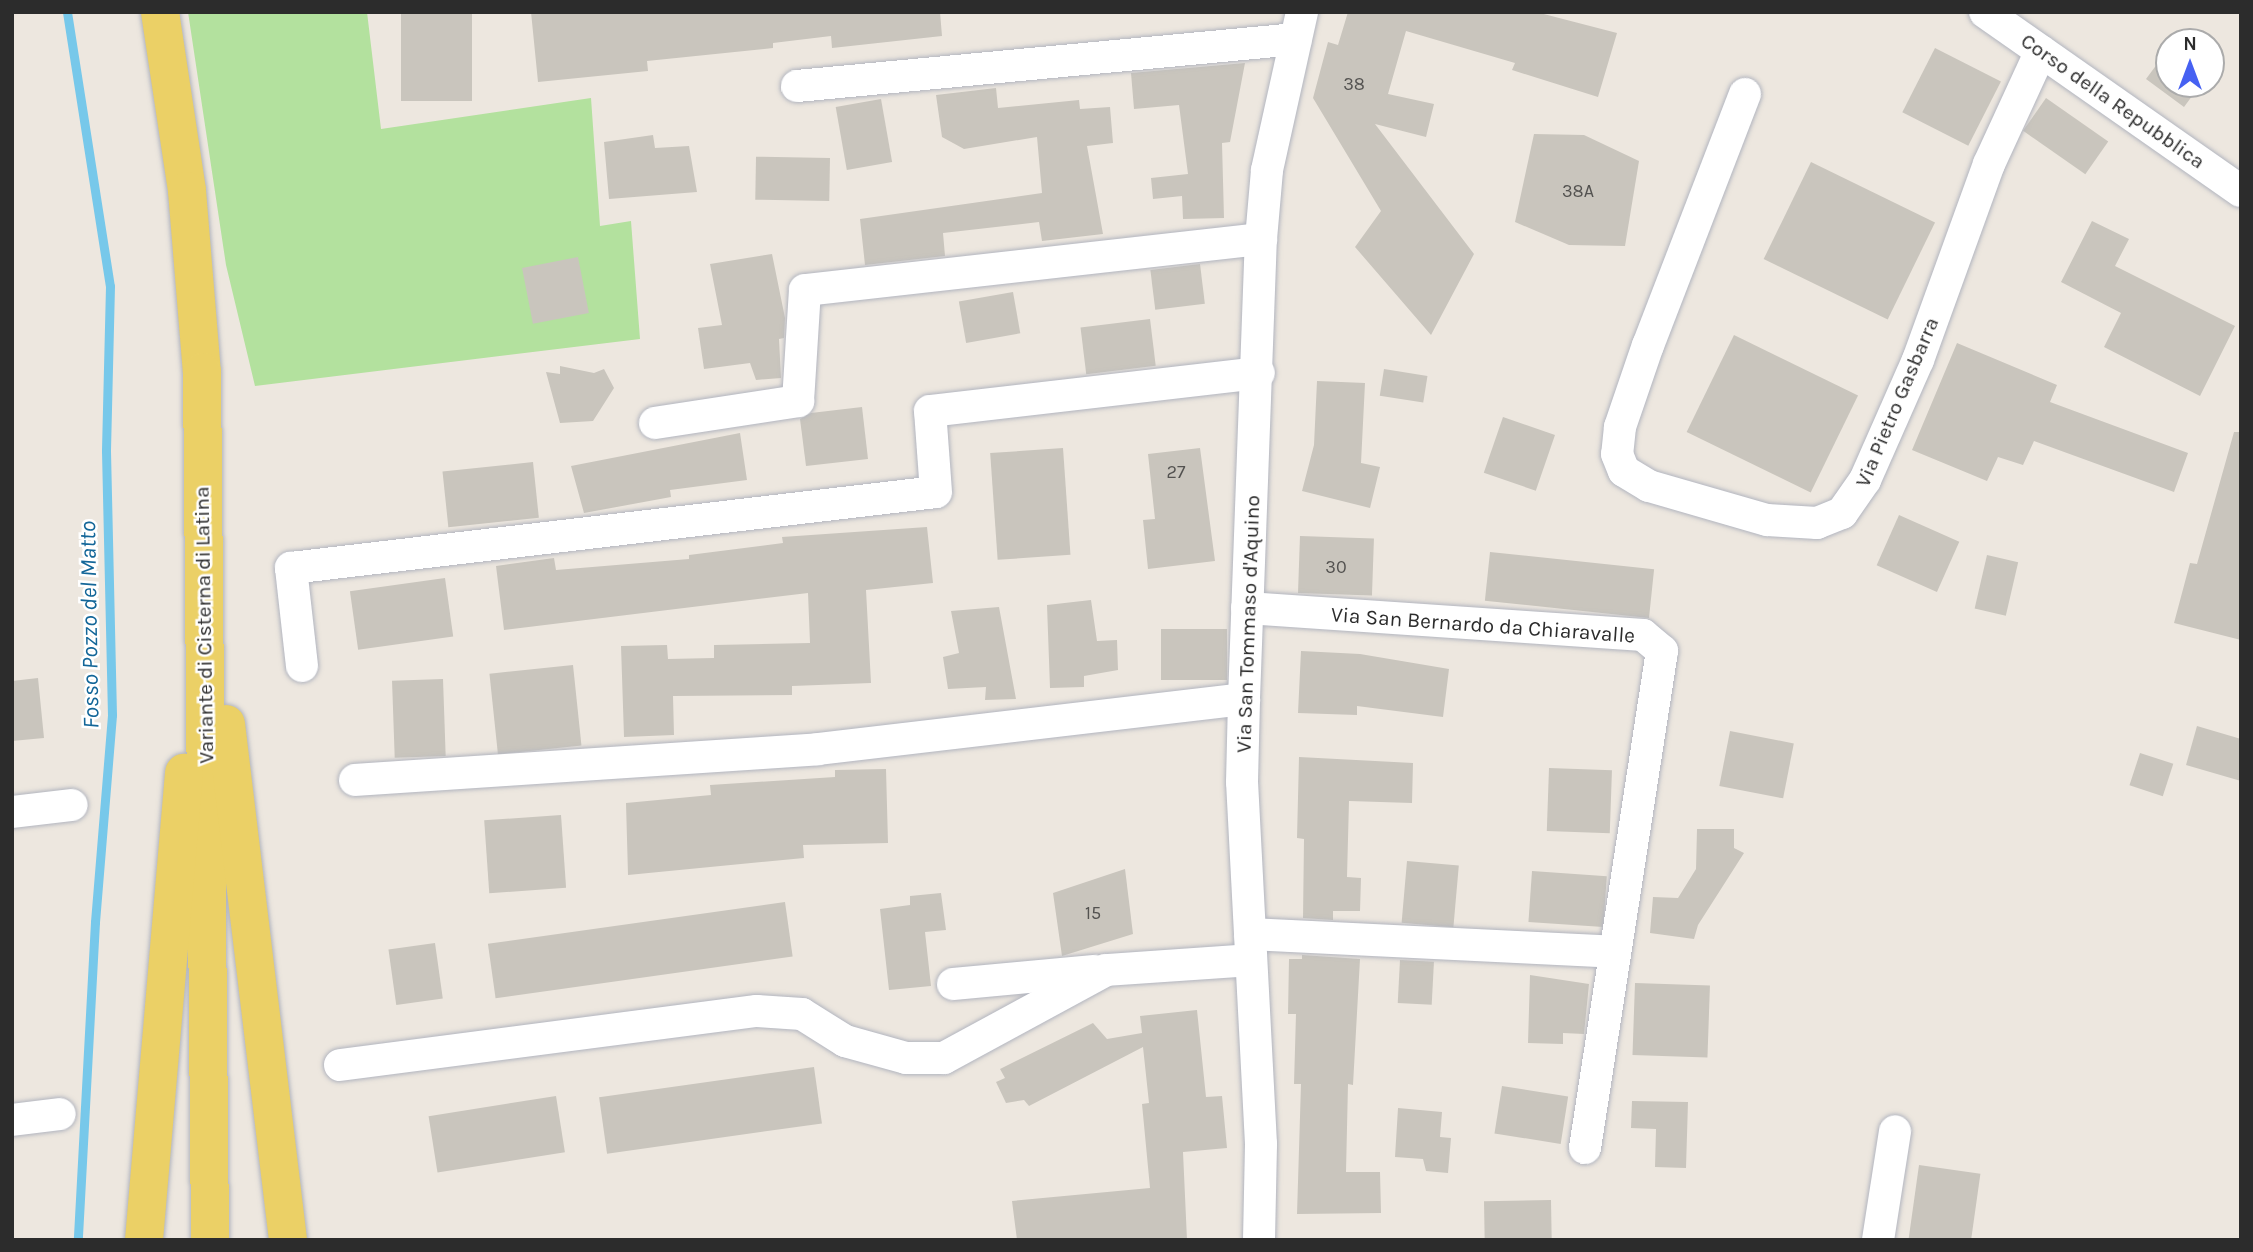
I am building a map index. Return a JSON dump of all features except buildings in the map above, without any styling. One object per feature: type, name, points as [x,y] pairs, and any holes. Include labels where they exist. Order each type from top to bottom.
[{"type":"main road","name":"Variante di Cisterna di Latina","points":[[160,12],[187,191],[201,358],[210,1240]]},
{"type":"main road","points":[[144,1240],[204,555]]},
{"type":"main road","points":[[204,555],[288,1240]]},
{"type":"street","name":"Corso della Repubblica","points":[[1985,12],[2241,191]]},
{"type":"street","points":[[797,86],[1299,25]]},
{"type":"street","name":"Via San Tommaso d'Aquino","points":[[1259,1240],[1261,1144],[1242,782],[1244,699],[1259,373],[1261,239],[1267,170],[1299,25]]},
{"type":"street","name":"Via Pietro Gasbarra","points":[[1745,94],[1656,323],[1620,427],[1617,454],[1631,478],[1649,486],[1767,520],[1816,523],[1842,513],[1865,480],[1918,360],[1989,164],[2041,51]]},
{"type":"street","points":[[655,423],[798,401],[805,290],[1261,239]]},
{"type":"street","points":[[302,666],[291,568],[936,492],[930,411],[1259,373]]},
{"type":"street","name":"Via San Bernardo da Chiaravalle","points":[[1247,608],[1643,635],[1662,651],[1585,1148]]},
{"type":"street","points":[[355,780],[818,749],[1244,699]]},
{"type":"street","points":[[12,812],[72,806]]},
{"type":"street","points":[[953,984],[1106,970],[1251,947],[1614,952]]},
{"type":"street","points":[[340,1065],[757,1011],[802,1014],[845,1041],[906,1058],[944,1058],[1106,970]]},
{"type":"street","points":[[12,1120],[60,1114]]},
{"type":"street","points":[[1878,1240],[1895,1130]]},
{"type":"green space","points":[[188,12],[367,12],[381,129],[591,98],[600,226],[631,221],[640,339],[255,386],[226,265]]},
{"type":"waterway","name":"Fosso Pozzo del Matto","points":[[67,12],[110,286],[106,451],[112,715],[95,922],[78,1240]]}]
